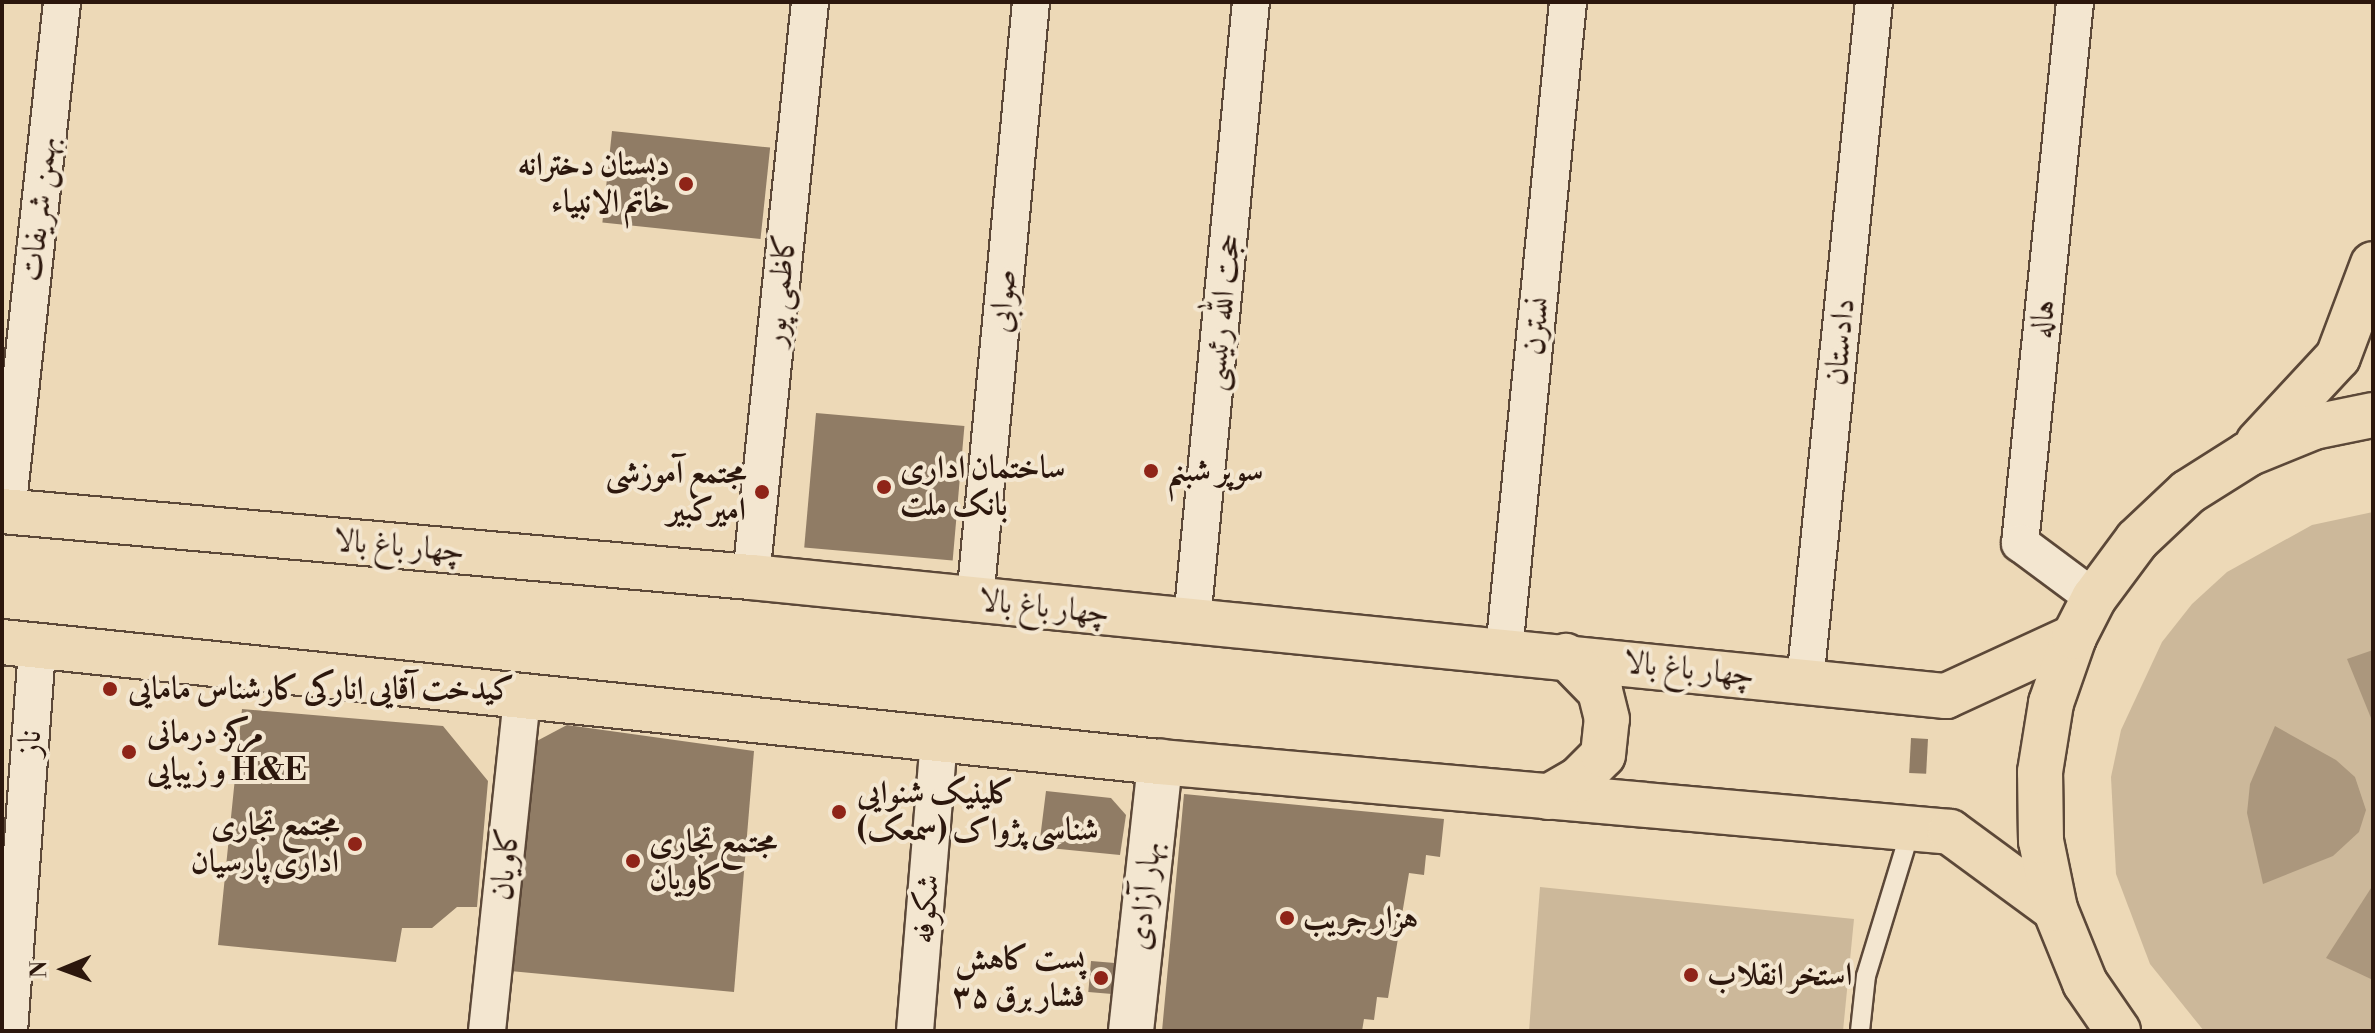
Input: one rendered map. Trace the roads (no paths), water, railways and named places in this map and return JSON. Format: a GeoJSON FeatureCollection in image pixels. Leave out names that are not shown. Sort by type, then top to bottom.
{"type":"FeatureCollection","features":[{"type":"Feature","properties":{"kind":"main road"},"geometry":{"type":"LineString","coordinates":[[2118,1031],[2085,983],[2055,909],[2041,841],[2040,772],[2051,703],[2074,637],[2094,598],[2137,540],[2168,511],[2248,454],[2338,357],[2373,264]]}},
{"type":"Feature","properties":{"kind":"main road"},"geometry":{"type":"LineString","coordinates":[[2352,319],[2373,357]]}},
{"type":"Feature","properties":{"kind":"main road"},"geometry":{"type":"LineString","coordinates":[[2248,454],[2314,427],[2373,415]]}},
{"type":"Feature","properties":{"kind":"main road","name":"چهار باغ بالا"},"geometry":{"type":"LineString","coordinates":[[4,511],[751,577],[1946,696],[2074,637]]}},
{"type":"Feature","properties":{"kind":"main road"},"geometry":{"type":"LineString","coordinates":[[20,644],[1160,762],[1950,832],[2055,909]]}},
{"type":"Feature","properties":{"kind":"main road"},"geometry":{"type":"LineString","coordinates":[[1548,797],[1578,780],[1603,755],[1607,719],[1600,691],[1566,656]]}},
{"type":"Feature","properties":{"kind":"street","name":"بهمن شریفات"},"geometry":{"type":"LineString","coordinates":[[4,511],[62,2]]}},
{"type":"Feature","properties":{"kind":"street","name":"کاظمی پور"},"geometry":{"type":"LineString","coordinates":[[751,577],[810,2]]}},
{"type":"Feature","properties":{"kind":"street","name":"صوابی"},"geometry":{"type":"LineString","coordinates":[[975,600],[1031,2]]}},
{"type":"Feature","properties":{"kind":"street","name":"حجت الله رئیسی"},"geometry":{"type":"LineString","coordinates":[[1192,621],[1251,2]]}},
{"type":"Feature","properties":{"kind":"street","name":"نسترن"},"geometry":{"type":"LineString","coordinates":[[1504,651],[1568,2]]}},
{"type":"Feature","properties":{"kind":"street","name":"دادستان"},"geometry":{"type":"LineString","coordinates":[[1805,682],[1874,2]]}},
{"type":"Feature","properties":{"kind":"street","name":"هاله"},"geometry":{"type":"LineString","coordinates":[[2075,2],[2020,543],[2094,598]]}},
{"type":"Feature","properties":{"kind":"street","name":"ناز"},"geometry":{"type":"LineString","coordinates":[[9,1031],[20,644]]}},
{"type":"Feature","properties":{"kind":"street","name":"کاویان"},"geometry":{"type":"LineString","coordinates":[[487,1031],[522,697]]}},
{"type":"Feature","properties":{"kind":"street","name":"شکوفه"},"geometry":{"type":"LineString","coordinates":[[915,1031],[939,739]]}},
{"type":"Feature","properties":{"kind":"street","name":"بهار آزادی"},"geometry":{"type":"LineString","coordinates":[[1131,1031],[1160,762]]}},
{"type":"Feature","properties":{"kind":"lane"},"geometry":{"type":"LineString","coordinates":[[1860,1031],[1866,976],[1911,829]]}},
{"type":"Feature","properties":{"kind":"place","name":"دبستان دخترانه خاتم الانبیاء"},"geometry":{"type":"Point","coordinates":[686,184]}},
{"type":"Feature","properties":{"kind":"place","name":"سوپر شبنم"},"geometry":{"type":"Point","coordinates":[1151,471]}},
{"type":"Feature","properties":{"kind":"place","name":"ساختمان اداری بانک ملت"},"geometry":{"type":"Point","coordinates":[884,487]}},
{"type":"Feature","properties":{"kind":"place","name":"مجتمع آموزشی امیرکبیر"},"geometry":{"type":"Point","coordinates":[762,492]}},
{"type":"Feature","properties":{"kind":"place","name":"کیدخت آقایی انارکی کارشناس مامایی"},"geometry":{"type":"Point","coordinates":[110,689]}},
{"type":"Feature","properties":{"kind":"place","name":"مرکز درمانی و زیبایی H&E"},"geometry":{"type":"Point","coordinates":[129,752]}},
{"type":"Feature","properties":{"kind":"place","name":"کلینیک شنوایی شناسی پژواک (سمعک)"},"geometry":{"type":"Point","coordinates":[839,812]}},
{"type":"Feature","properties":{"kind":"place","name":"مجتمع تجاری اداری پارسیان"},"geometry":{"type":"Point","coordinates":[355,844]}},
{"type":"Feature","properties":{"kind":"place","name":"مجتمع تجاری کاویان"},"geometry":{"type":"Point","coordinates":[633,861]}},
{"type":"Feature","properties":{"kind":"place","name":"هزار جریب"},"geometry":{"type":"Point","coordinates":[1287,918]}},
{"type":"Feature","properties":{"kind":"place","name":"استخر انقلاب"},"geometry":{"type":"Point","coordinates":[1691,975]}},
{"type":"Feature","properties":{"kind":"place","name":"پست کاهش فشار برق ۳۵"},"geometry":{"type":"Point","coordinates":[1101,978]}}]}
